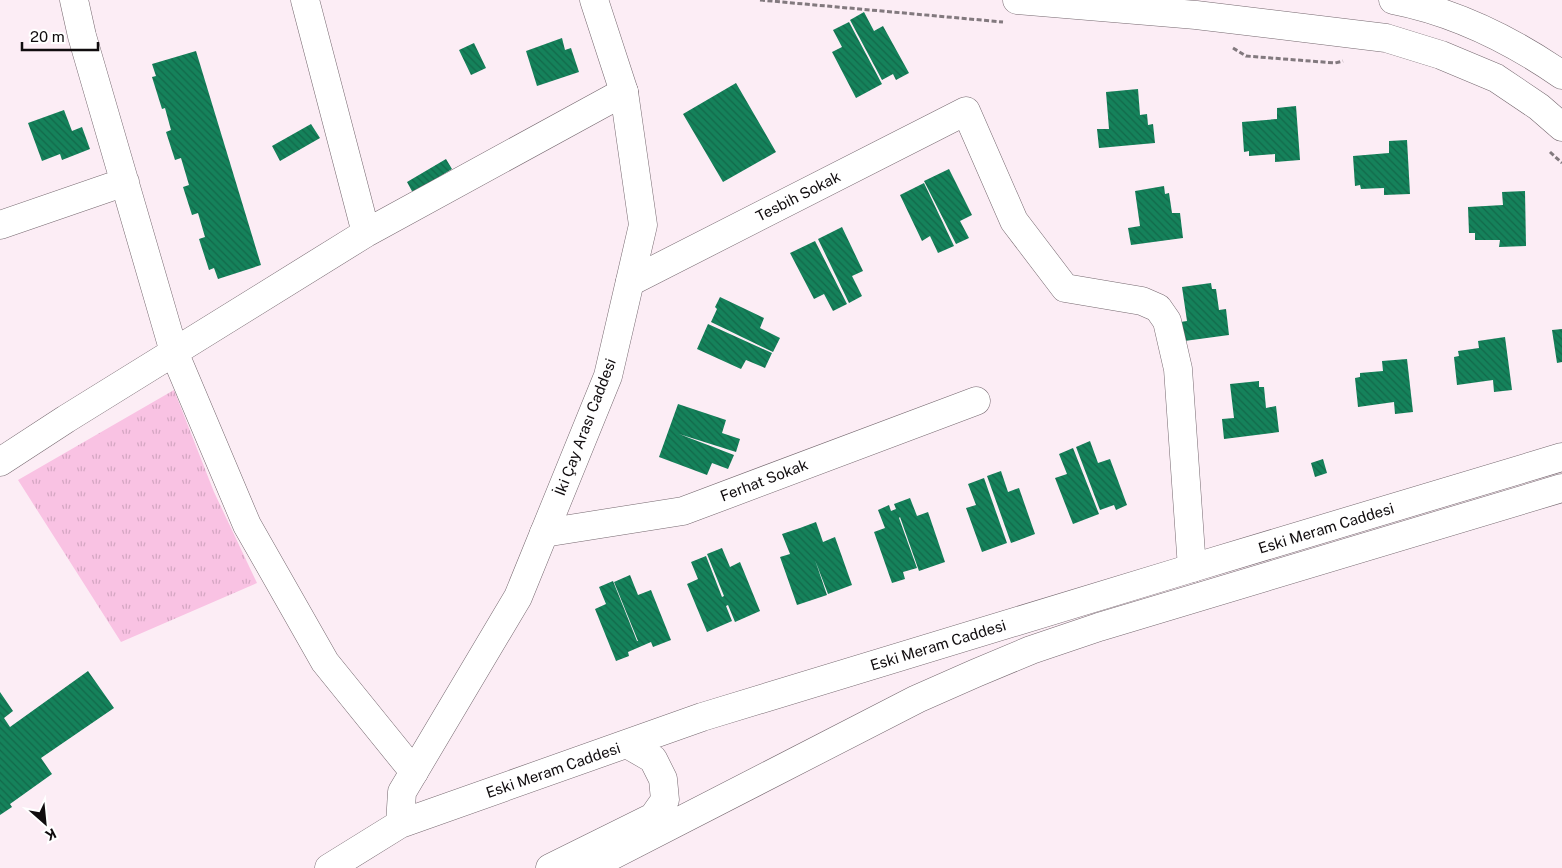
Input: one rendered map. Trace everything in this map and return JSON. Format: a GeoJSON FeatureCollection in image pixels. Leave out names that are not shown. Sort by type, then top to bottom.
{"type":"FeatureCollection","features":[{"type":"Feature","properties":{"kind":"street"},"geometry":{"type":"LineString","coordinates":[[74,0],[82,36],[174,352],[247,525],[324,662],[414,772]]}},
{"type":"Feature","properties":{"kind":"street"},"geometry":{"type":"LineString","coordinates":[[305,0],[366,233]]}},
{"type":"Feature","properties":{"kind":"street","name":"İki Çay Arası Caddesi"},"geometry":{"type":"LineString","coordinates":[[400,824],[402,792],[518,597],[608,376],[643,225],[624,92],[594,0]]}},
{"type":"Feature","properties":{"kind":"street"},"geometry":{"type":"LineString","coordinates":[[1393,0],[1454,17],[1492,32],[1536,57],[1562,75]]}},
{"type":"Feature","properties":{"kind":"street"},"geometry":{"type":"LineString","coordinates":[[1010,11],[1196,15],[1386,38],[1441,55],[1496,78],[1539,107],[1562,127]]}},
{"type":"Feature","properties":{"kind":"street"},"geometry":{"type":"LineString","coordinates":[[2,455],[174,352],[366,233],[624,92]]}},
{"type":"Feature","properties":{"kind":"street","name":"Tesbih Sokak"},"geometry":{"type":"LineString","coordinates":[[630,282],[966,111],[1014,221],[1065,288],[1142,301],[1158,308],[1166,321],[1178,370],[1192,568]]}},
{"type":"Feature","properties":{"kind":"street"},"geometry":{"type":"LineString","coordinates":[[0,225],[125,182]]}},
{"type":"Feature","properties":{"kind":"street","name":"Ferhat Sokak"},"geometry":{"type":"LineString","coordinates":[[544,533],[683,510],[976,401]]}},
{"type":"Feature","properties":{"kind":"street","name":"Eski Meram Caddesi"},"geometry":{"type":"LineString","coordinates":[[329,868],[400,824],[702,718],[1562,457]]}},
{"type":"Feature","properties":{"kind":"street","name":"Eski Meram Caddesi"},"geometry":{"type":"LineString","coordinates":[[588,868],[917,699],[1032,650],[1099,627],[1562,488]]}},
{"type":"Feature","properties":{"kind":"street"},"geometry":{"type":"LineString","coordinates":[[550,868],[653,817],[665,800],[663,779],[653,759],[627,744]]}},
{"type":"Feature","properties":{"kind":"path"},"geometry":{"type":"LineString","coordinates":[[760,0],[1010,11]]}},
{"type":"Feature","properties":{"kind":"path"},"geometry":{"type":"LineString","coordinates":[[1229,45],[1246,56],[1335,63],[1344,61]]}},
{"type":"Feature","properties":{"kind":"path"},"geometry":{"type":"LineString","coordinates":[[1547,149],[1562,163]]}},
{"type":"Feature","properties":{"kind":"green space"},"geometry":{"type":"Polygon","coordinates":[[[174,390],[214,492],[257,583],[121,642],[18,480],[174,390]]]}},
{"type":"Feature","properties":{"kind":"building"},"geometry":{"type":"Polygon","coordinates":[[[864,12],[874,31],[883,26],[909,73],[896,80],[893,74],[882,80],[850,20],[864,12]]]}},
{"type":"Feature","properties":{"kind":"building"},"geometry":{"type":"Polygon","coordinates":[[[849,22],[882,84],[856,98],[832,52],[842,47],[833,30],[849,22]]]}},
{"type":"Feature","properties":{"kind":"building"},"geometry":{"type":"Polygon","coordinates":[[[562,38],[565,50],[571,48],[579,72],[537,86],[526,51],[562,38]]]}},
{"type":"Feature","properties":{"kind":"building"},"geometry":{"type":"Polygon","coordinates":[[[474,43],[486,68],[471,75],[459,50],[474,43]]]}},
{"type":"Feature","properties":{"kind":"building"},"geometry":{"type":"Polygon","coordinates":[[[196,51],[261,265],[218,279],[214,268],[209,270],[199,239],[205,237],[198,213],[192,215],[183,187],[189,185],[181,158],[175,160],[166,132],[171,130],[165,108],[162,109],[152,77],[156,76],[152,64],[196,51]]]}},
{"type":"Feature","properties":{"kind":"building"},"geometry":{"type":"Polygon","coordinates":[[[736,83],[776,152],[723,182],[683,114],[736,83]]]}},
{"type":"Feature","properties":{"kind":"building"},"geometry":{"type":"Polygon","coordinates":[[[1138,89],[1140,115],[1147,114],[1148,125],[1153,124],[1155,143],[1099,148],[1097,129],[1109,129],[1106,92],[1138,89]]]}},
{"type":"Feature","properties":{"kind":"building"},"geometry":{"type":"Polygon","coordinates":[[[1296,106],[1300,160],[1275,162],[1275,154],[1249,156],[1249,151],[1244,152],[1242,122],[1277,119],[1277,108],[1296,106]]]}},
{"type":"Feature","properties":{"kind":"building"},"geometry":{"type":"Polygon","coordinates":[[[64,110],[72,131],[82,127],[90,149],[62,160],[60,154],[42,161],[28,123],[64,110]]]}},
{"type":"Feature","properties":{"kind":"building"},"geometry":{"type":"Polygon","coordinates":[[[311,124],[320,138],[280,161],[272,146],[311,124]]]}},
{"type":"Feature","properties":{"kind":"building"},"geometry":{"type":"Polygon","coordinates":[[[1407,140],[1410,194],[1384,195],[1384,188],[1361,189],[1360,185],[1355,186],[1353,156],[1389,153],[1389,141],[1407,140]]]}},
{"type":"Feature","properties":{"kind":"building"},"geometry":{"type":"Polygon","coordinates":[[[446,159],[452,169],[413,193],[407,182],[446,159]]]}},
{"type":"Feature","properties":{"kind":"building"},"geometry":{"type":"Polygon","coordinates":[[[949,169],[972,215],[960,221],[969,238],[956,244],[924,181],[949,169]]]}},
{"type":"Feature","properties":{"kind":"building"},"geometry":{"type":"Polygon","coordinates":[[[924,183],[954,246],[938,253],[930,236],[922,241],[900,195],[924,183]]]}},
{"type":"Feature","properties":{"kind":"building"},"geometry":{"type":"Polygon","coordinates":[[[1164,186],[1165,194],[1169,193],[1172,213],[1180,213],[1183,238],[1131,245],[1128,228],[1140,226],[1135,191],[1164,186]]]}},
{"type":"Feature","properties":{"kind":"building"},"geometry":{"type":"Polygon","coordinates":[[[1525,191],[1526,246],[1499,247],[1500,240],[1475,240],[1475,233],[1469,233],[1468,207],[1503,205],[1502,192],[1525,191]]]}},
{"type":"Feature","properties":{"kind":"building"},"geometry":{"type":"Polygon","coordinates":[[[842,227],[863,271],[852,276],[862,296],[849,303],[818,239],[842,227]]]}},
{"type":"Feature","properties":{"kind":"building"},"geometry":{"type":"Polygon","coordinates":[[[815,241],[847,304],[833,311],[824,294],[814,299],[790,253],[815,241]]]}},
{"type":"Feature","properties":{"kind":"building"},"geometry":{"type":"Polygon","coordinates":[[[1211,283],[1212,289],[1216,289],[1219,310],[1226,309],[1229,335],[1177,342],[1174,323],[1187,321],[1182,287],[1211,283]]]}},
{"type":"Feature","properties":{"kind":"building"},"geometry":{"type":"Polygon","coordinates":[[[720,297],[764,318],[760,328],[780,338],[773,352],[711,322],[720,297]]]}},
{"type":"Feature","properties":{"kind":"building"},"geometry":{"type":"Polygon","coordinates":[[[708,324],[772,353],[765,368],[746,360],[741,369],[697,349],[708,324]]]}},
{"type":"Feature","properties":{"kind":"building"},"geometry":{"type":"Polygon","coordinates":[[[1562,329],[1562,362],[1557,363],[1552,330],[1562,329]]]}},
{"type":"Feature","properties":{"kind":"building"},"geometry":{"type":"Polygon","coordinates":[[[1505,337],[1512,390],[1494,392],[1493,380],[1457,385],[1454,357],[1459,356],[1458,351],[1479,348],[1478,341],[1505,337]]]}},
{"type":"Feature","properties":{"kind":"building"},"geometry":{"type":"Polygon","coordinates":[[[1407,359],[1413,412],[1395,414],[1394,402],[1358,407],[1355,378],[1360,377],[1360,373],[1383,371],[1382,361],[1407,359]]]}},
{"type":"Feature","properties":{"kind":"building"},"geometry":{"type":"Polygon","coordinates":[[[1259,381],[1259,387],[1264,387],[1266,408],[1276,406],[1279,432],[1224,439],[1222,419],[1234,418],[1230,384],[1259,381]]]}},
{"type":"Feature","properties":{"kind":"building"},"geometry":{"type":"Polygon","coordinates":[[[678,404],[726,420],[722,433],[740,439],[736,452],[679,434],[734,455],[728,469],[712,463],[707,475],[659,457],[678,404]]]}},
{"type":"Feature","properties":{"kind":"building"},"geometry":{"type":"Polygon","coordinates":[[[1090,441],[1098,463],[1110,459],[1127,505],[1116,510],[1114,505],[1100,510],[1076,447],[1090,441]]]}},
{"type":"Feature","properties":{"kind":"building"},"geometry":{"type":"Polygon","coordinates":[[[1073,448],[1099,514],[1073,524],[1055,478],[1067,474],[1059,454],[1073,448]]]}},
{"type":"Feature","properties":{"kind":"building"},"geometry":{"type":"Polygon","coordinates":[[[1323,459],[1327,473],[1315,477],[1311,463],[1323,459]]]}},
{"type":"Feature","properties":{"kind":"building"},"geometry":{"type":"Polygon","coordinates":[[[1001,471],[1008,492],[1019,488],[1035,534],[1011,543],[987,476],[1001,471]]]}},
{"type":"Feature","properties":{"kind":"building"},"geometry":{"type":"Polygon","coordinates":[[[984,478],[1007,543],[982,552],[966,508],[976,505],[968,484],[984,478]]]}},
{"type":"Feature","properties":{"kind":"building"},"geometry":{"type":"Polygon","coordinates":[[[910,498],[917,516],[928,512],[945,562],[919,571],[900,517],[917,568],[903,572],[905,579],[892,583],[874,532],[885,528],[878,510],[889,505],[891,511],[896,509],[894,504],[910,498]]]}},
{"type":"Feature","properties":{"kind":"building"},"geometry":{"type":"Polygon","coordinates":[[[816,522],[823,542],[835,537],[852,585],[828,594],[815,560],[827,595],[797,605],[780,557],[790,554],[782,534],[816,522]]]}},
{"type":"Feature","properties":{"kind":"building"},"geometry":{"type":"Polygon","coordinates":[[[722,548],[730,567],[740,562],[760,611],[735,622],[728,605],[726,606],[732,621],[707,632],[687,584],[698,579],[691,562],[706,556],[722,597],[724,596],[707,554],[722,548]]]}},
{"type":"Feature","properties":{"kind":"building"},"geometry":{"type":"Polygon","coordinates":[[[630,575],[638,595],[651,590],[671,640],[653,647],[651,642],[628,652],[629,656],[616,661],[595,609],[606,604],[599,587],[613,581],[638,641],[614,582],[630,575]]]}},
{"type":"Feature","properties":{"kind":"building"},"geometry":{"type":"Polygon","coordinates":[[[88,671],[114,708],[41,758],[52,774],[10,804],[12,807],[0,815],[0,692],[13,711],[4,718],[10,727],[88,671]]]}}]}
